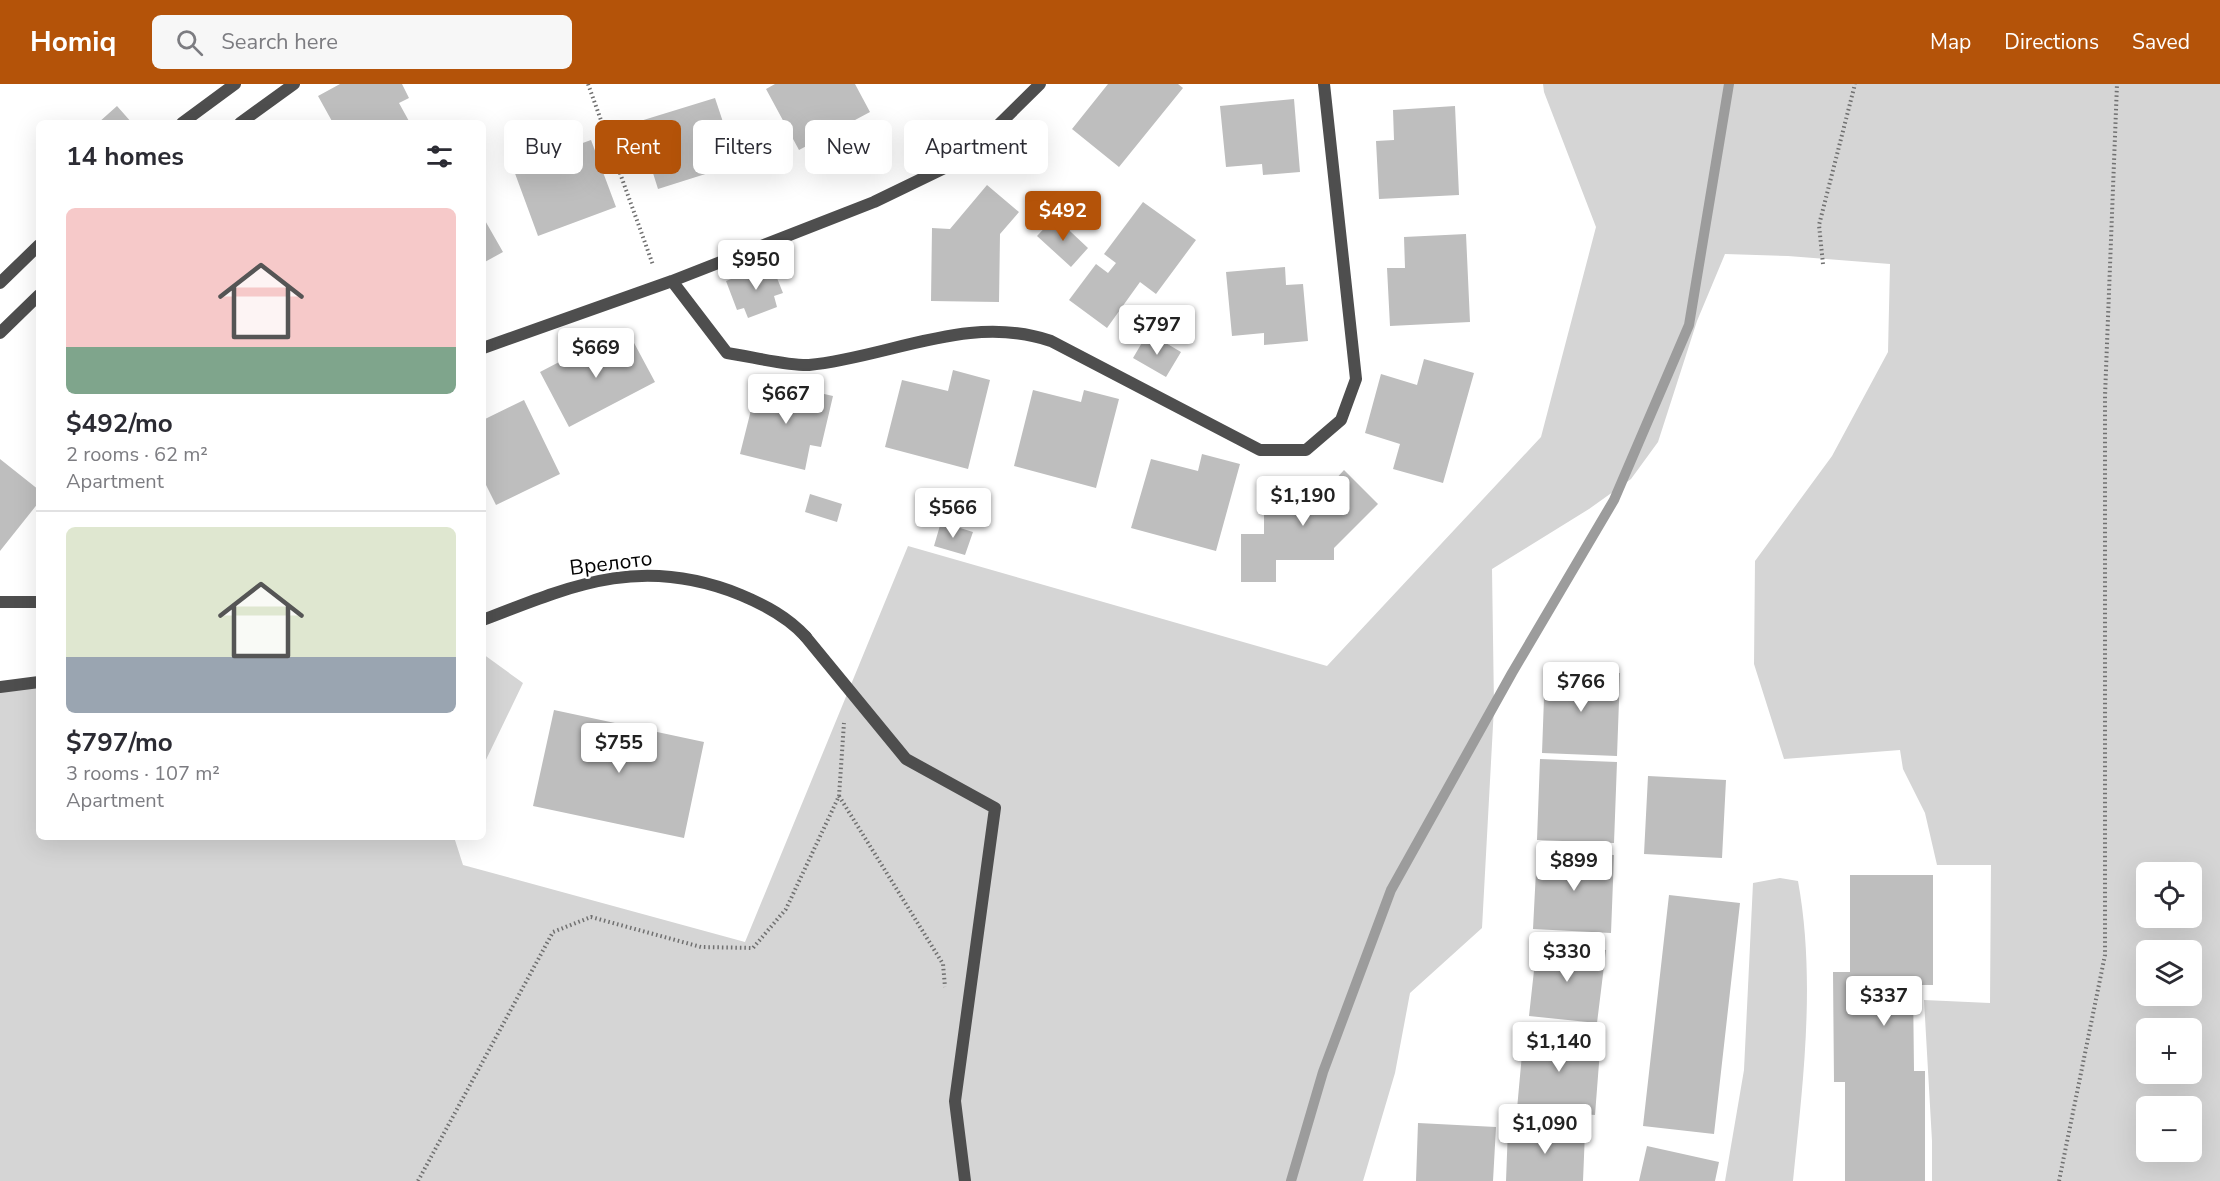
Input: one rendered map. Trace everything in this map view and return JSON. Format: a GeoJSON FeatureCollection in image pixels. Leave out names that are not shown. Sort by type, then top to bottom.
{"type":"FeatureCollection","features":[{"type":"Feature","properties":{"kind":"street"},"geometry":{"type":"LineString","coordinates":[[186,120],[235,84]]}},
{"type":"Feature","properties":{"kind":"street"},"geometry":{"type":"LineString","coordinates":[[244,120],[294,84]]}},
{"type":"Feature","properties":{"kind":"street"},"geometry":{"type":"LineString","coordinates":[[486,347],[666,283],[874,202],[965,158],[1040,84]]}},
{"type":"Feature","properties":{"kind":"street"},"geometry":{"type":"LineString","coordinates":[[666,283],[728,353],[807,365],[961,333],[1006,330],[1028,333],[1051,341],[1260,450],[1306,450],[1341,420],[1356,379],[1324,84]]}},
{"type":"Feature","properties":{"kind":"street"},"geometry":{"type":"LineString","coordinates":[[0,283],[36,248]]}},
{"type":"Feature","properties":{"kind":"street"},"geometry":{"type":"LineString","coordinates":[[0,333],[36,298]]}},
{"type":"Feature","properties":{"kind":"street","name":"Врелото"},"geometry":{"type":"LineString","coordinates":[[486,619],[568,587],[650,574],[685,578],[721,587],[779,614],[806,637],[906,759],[995,808],[955,1101],[965,1181]]}},
{"type":"Feature","properties":{"kind":"street"},"geometry":{"type":"LineString","coordinates":[[0,602],[36,602]]}},
{"type":"Feature","properties":{"kind":"street"},"geometry":{"type":"LineString","coordinates":[[0,687],[36,682]]}},
{"type":"Feature","properties":{"kind":"path"},"geometry":{"type":"LineString","coordinates":[[588,84],[666,283]]}},
{"type":"Feature","properties":{"kind":"path"},"geometry":{"type":"LineString","coordinates":[[1823,264],[1819,225],[1855,84]]}},
{"type":"Feature","properties":{"kind":"path"},"geometry":{"type":"LineString","coordinates":[[2059,1181],[2104,955],[2104,396],[2117,84]]}},
{"type":"Feature","properties":{"kind":"path"},"geometry":{"type":"LineString","coordinates":[[418,1181],[553,932],[591,917],[701,946],[753,948],[786,909],[839,795],[845,726],[841,716]]}},
{"type":"Feature","properties":{"kind":"path"},"geometry":{"type":"LineString","coordinates":[[839,795],[943,964],[946,999]]}},
{"type":"Feature","properties":{"kind":"shaded area"},"geometry":{"type":"Polygon","coordinates":[[[1543,84],[2220,84],[2220,1181],[1932,1181],[1924,1000],[1990,1003],[1991,865],[1937,865],[1925,813],[1903,769],[1900,750],[1784,759],[1754,664],[1755,561],[1832,456],[1888,352],[1890,264],[1788,256],[1725,254],[1697,321],[1658,442],[1631,479],[1589,509],[1492,569],[1494,707],[1482,928],[1410,993],[1395,1073],[1363,1181],[0,1181],[0,687],[36,682],[36,840],[455,840],[463,865],[745,942],[908,546],[1327,666],[1541,437],[1596,227],[1544,92],[1543,84]]]}},
{"type":"Feature","properties":{"kind":"shaded area"},"geometry":{"type":"Polygon","coordinates":[[[486,656],[523,683],[486,760],[486,656]]]}},
{"type":"Feature","properties":{"kind":"shaded area"},"geometry":{"type":"Polygon","coordinates":[[[1780,878],[1798,881],[1806,956],[1804,1069],[1793,1181],[1725,1181],[1744,1070],[1753,883],[1780,878]]]}},
{"type":"Feature","properties":{"kind":"building"},"geometry":{"type":"Polygon","coordinates":[[[340,84],[402,84],[409,98],[399,103],[408,120],[331,120],[318,96],[340,84]]]}},
{"type":"Feature","properties":{"kind":"building"},"geometry":{"type":"Polygon","coordinates":[[[775,84],[855,84],[870,112],[855,120],[805,120],[805,147],[799,150],[793,139],[793,120],[783,120],[766,89],[775,84]]]}},
{"type":"Feature","properties":{"kind":"building"},"geometry":{"type":"Polygon","coordinates":[[[1108,84],[1178,84],[1183,88],[1119,167],[1072,129],[1108,84]]]}},
{"type":"Feature","properties":{"kind":"building"},"geometry":{"type":"Polygon","coordinates":[[[715,98],[722,120],[693,120],[693,174],[705,174],[658,189],[653,174],[681,174],[681,120],[644,120],[715,98]]]}},
{"type":"Feature","properties":{"kind":"building"},"geometry":{"type":"Polygon","coordinates":[[[1294,99],[1300,172],[1263,175],[1262,164],[1226,167],[1220,106],[1294,99]]]}},
{"type":"Feature","properties":{"kind":"building"},"geometry":{"type":"Polygon","coordinates":[[[117,106],[129,120],[101,120],[117,106]]]}},
{"type":"Feature","properties":{"kind":"building"},"geometry":{"type":"Polygon","coordinates":[[[1455,106],[1459,195],[1379,199],[1376,141],[1394,140],[1393,110],[1455,106]]]}},
{"type":"Feature","properties":{"kind":"building"},"geometry":{"type":"Polygon","coordinates":[[[591,140],[595,151],[595,174],[604,174],[616,207],[538,236],[515,174],[583,174],[583,143],[591,140]]]}},
{"type":"Feature","properties":{"kind":"building"},"geometry":{"type":"Polygon","coordinates":[[[987,185],[1019,212],[1000,234],[999,302],[931,301],[932,228],[950,229],[987,185]]]}},
{"type":"Feature","properties":{"kind":"building"},"geometry":{"type":"Polygon","coordinates":[[[1143,202],[1196,240],[1156,294],[1140,282],[1107,328],[1069,300],[1096,264],[1108,273],[1116,263],[1104,254],[1143,202]]]}},
{"type":"Feature","properties":{"kind":"building"},"geometry":{"type":"Polygon","coordinates":[[[1055,217],[1088,248],[1071,267],[1037,236],[1055,217]]]}},
{"type":"Feature","properties":{"kind":"building"},"geometry":{"type":"Polygon","coordinates":[[[486,222],[503,252],[486,261],[486,222]]]}},
{"type":"Feature","properties":{"kind":"building"},"geometry":{"type":"Polygon","coordinates":[[[1466,234],[1470,322],[1390,326],[1387,268],[1405,268],[1404,237],[1466,234]]]}},
{"type":"Feature","properties":{"kind":"building"},"geometry":{"type":"Polygon","coordinates":[[[771,263],[783,293],[774,296],[777,307],[748,318],[744,308],[737,310],[726,281],[771,263]]]}},
{"type":"Feature","properties":{"kind":"building"},"geometry":{"type":"Polygon","coordinates":[[[1285,267],[1286,285],[1303,284],[1308,341],[1264,345],[1264,333],[1232,336],[1226,272],[1285,267]]]}},
{"type":"Feature","properties":{"kind":"building"},"geometry":{"type":"Polygon","coordinates":[[[605,338],[612,351],[633,341],[655,382],[569,427],[540,372],[605,338]]]}},
{"type":"Feature","properties":{"kind":"building"},"geometry":{"type":"Polygon","coordinates":[[[1159,339],[1181,352],[1166,377],[1133,358],[1143,341],[1159,339]]]}},
{"type":"Feature","properties":{"kind":"building"},"geometry":{"type":"Polygon","coordinates":[[[1424,359],[1474,373],[1443,483],[1393,469],[1400,444],[1365,433],[1381,374],[1417,385],[1424,359]]]}},
{"type":"Feature","properties":{"kind":"building"},"geometry":{"type":"Polygon","coordinates":[[[953,370],[990,380],[968,469],[885,447],[902,380],[948,391],[953,370]]]}},
{"type":"Feature","properties":{"kind":"building"},"geometry":{"type":"Polygon","coordinates":[[[785,385],[833,396],[821,447],[810,445],[805,470],[740,454],[757,386],[783,392],[785,385]]]}},
{"type":"Feature","properties":{"kind":"building"},"geometry":{"type":"Polygon","coordinates":[[[1033,390],[1081,402],[1084,390],[1119,399],[1096,488],[1014,466],[1033,390]]]}},
{"type":"Feature","properties":{"kind":"building"},"geometry":{"type":"Polygon","coordinates":[[[524,400],[560,474],[496,505],[486,485],[486,419],[524,400]]]}},
{"type":"Feature","properties":{"kind":"building"},"geometry":{"type":"Polygon","coordinates":[[[1202,454],[1240,464],[1216,551],[1131,528],[1151,459],[1198,471],[1202,454]]]}},
{"type":"Feature","properties":{"kind":"building"},"geometry":{"type":"Polygon","coordinates":[[[0,459],[36,488],[36,506],[0,551],[0,459]]]}},
{"type":"Feature","properties":{"kind":"building"},"geometry":{"type":"Polygon","coordinates":[[[1344,470],[1378,504],[1334,548],[1334,560],[1276,560],[1276,582],[1241,582],[1241,534],[1264,534],[1264,492],[1323,493],[1344,470]]]}},
{"type":"Feature","properties":{"kind":"building"},"geometry":{"type":"Polygon","coordinates":[[[810,494],[842,504],[837,522],[805,512],[810,494]]]}},
{"type":"Feature","properties":{"kind":"building"},"geometry":{"type":"Polygon","coordinates":[[[941,522],[973,532],[965,555],[934,546],[941,522]]]}},
{"type":"Feature","properties":{"kind":"building"},"geometry":{"type":"Polygon","coordinates":[[[1545,670],[1620,673],[1617,756],[1542,753],[1545,670]]]}},
{"type":"Feature","properties":{"kind":"building"},"geometry":{"type":"Polygon","coordinates":[[[554,710],[704,742],[684,838],[533,806],[554,710]]]}},
{"type":"Feature","properties":{"kind":"building"},"geometry":{"type":"Polygon","coordinates":[[[1540,759],[1617,762],[1614,843],[1537,840],[1540,759]]]}},
{"type":"Feature","properties":{"kind":"building"},"geometry":{"type":"Polygon","coordinates":[[[1648,776],[1726,780],[1722,858],[1644,854],[1648,776]]]}},
{"type":"Feature","properties":{"kind":"building"},"geometry":{"type":"Polygon","coordinates":[[[1537,851],[1614,855],[1611,933],[1533,929],[1537,851]]]}},
{"type":"Feature","properties":{"kind":"building"},"geometry":{"type":"Polygon","coordinates":[[[1850,875],[1933,875],[1933,985],[1913,985],[1914,1071],[1925,1071],[1925,1181],[1845,1181],[1845,1082],[1834,1082],[1833,972],[1850,972],[1850,875]]]}},
{"type":"Feature","properties":{"kind":"building"},"geometry":{"type":"Polygon","coordinates":[[[1669,895],[1740,903],[1714,1134],[1643,1126],[1669,895]]]}},
{"type":"Feature","properties":{"kind":"building"},"geometry":{"type":"Polygon","coordinates":[[[1537,943],[1606,950],[1597,1023],[1529,1016],[1537,943]]]}},
{"type":"Feature","properties":{"kind":"building"},"geometry":{"type":"Polygon","coordinates":[[[1524,1032],[1601,1037],[1595,1115],[1517,1109],[1524,1032]]]}},
{"type":"Feature","properties":{"kind":"building"},"geometry":{"type":"Polygon","coordinates":[[[1418,1123],[1496,1127],[1493,1181],[1416,1181],[1418,1123]]]}},
{"type":"Feature","properties":{"kind":"building"},"geometry":{"type":"Polygon","coordinates":[[[1508,1128],[1585,1132],[1583,1181],[1506,1181],[1508,1128]]]}},
{"type":"Feature","properties":{"kind":"building"},"geometry":{"type":"Polygon","coordinates":[[[1647,1146],[1719,1162],[1715,1181],[1639,1181],[1647,1146]]]}},
{"type":"Feature","properties":{"kind":"waterway"},"geometry":{"type":"LineString","coordinates":[[1291,1181],[1323,1072],[1391,890],[1512,673],[1614,500],[1689,325],[1729,84]]}}]}
